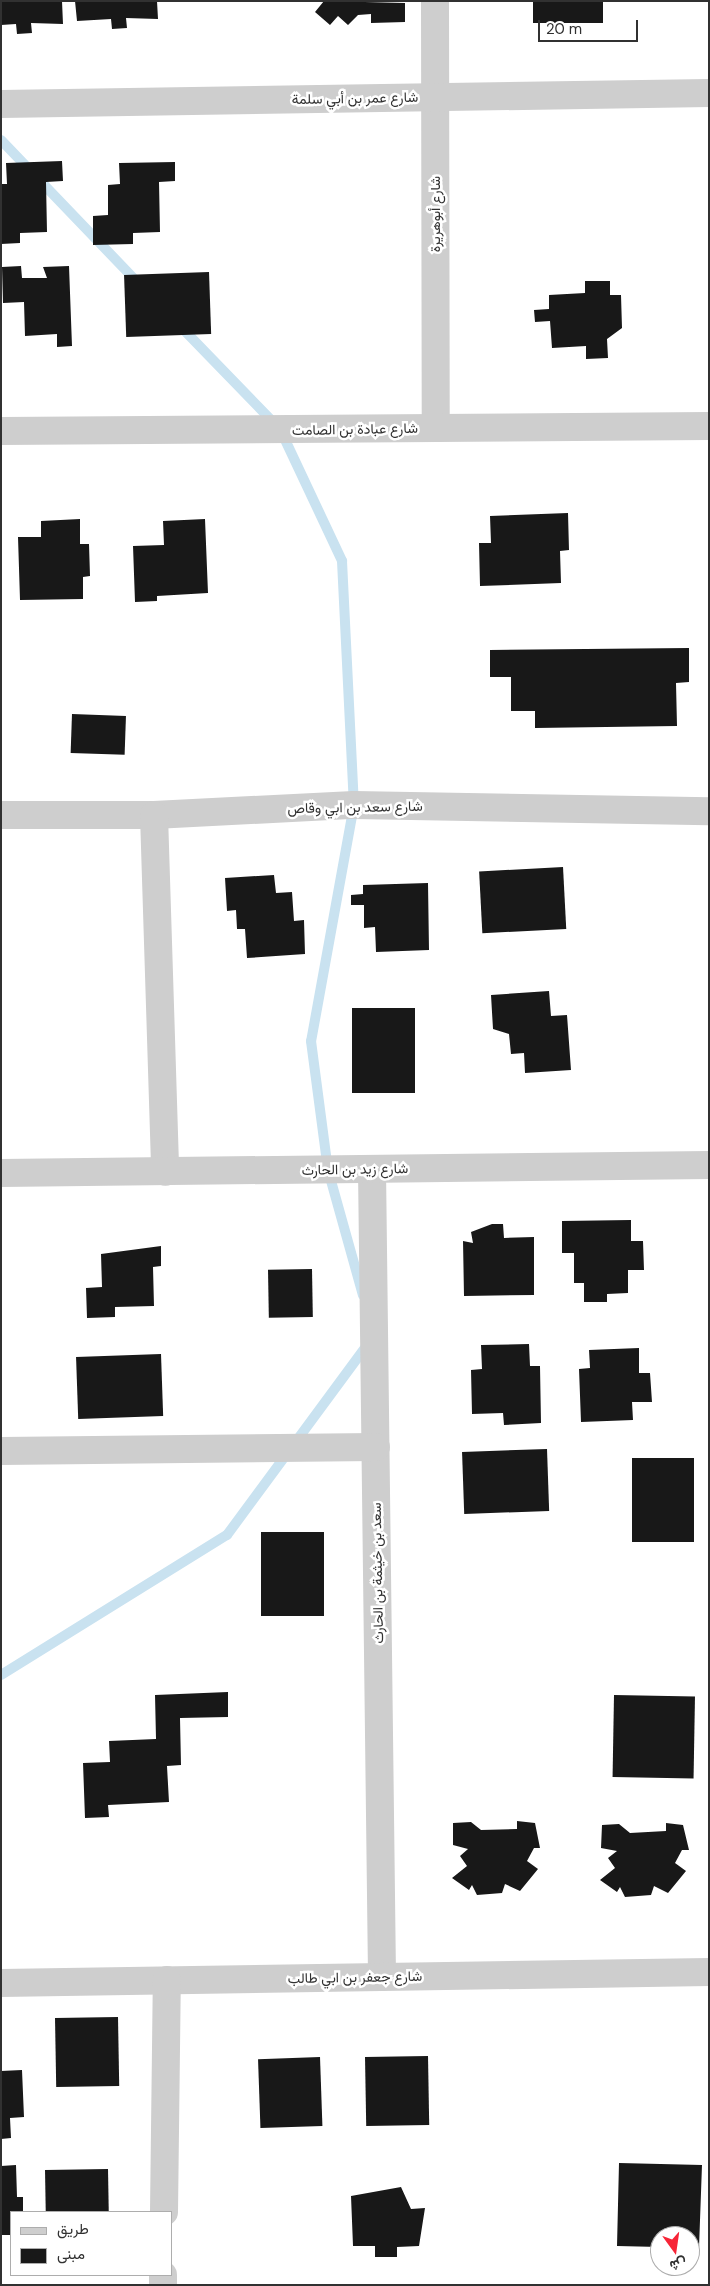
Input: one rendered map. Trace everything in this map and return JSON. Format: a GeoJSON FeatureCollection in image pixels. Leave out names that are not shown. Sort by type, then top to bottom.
{"type":"FeatureCollection","features":[{"type":"Feature","properties":{"kind":"street","name":"شارع أبوهريرة"},"geometry":{"type":"LineString","coordinates":[[435,1],[436,428]]}},
{"type":"Feature","properties":{"kind":"street","name":"شارع عمر بن أبي سلمة"},"geometry":{"type":"LineString","coordinates":[[1,104],[709,93]]}},
{"type":"Feature","properties":{"kind":"street","name":"شارع عبادة بن الصامت"},"geometry":{"type":"LineString","coordinates":[[1,431],[709,426]]}},
{"type":"Feature","properties":{"kind":"street","name":"شارع سعد بن ابي وقاص"},"geometry":{"type":"LineString","coordinates":[[1,815],[154,815],[354,805],[709,811]]}},
{"type":"Feature","properties":{"kind":"street"},"geometry":{"type":"LineString","coordinates":[[154,815],[165,1172]]}},
{"type":"Feature","properties":{"kind":"street","name":"شارع زيد بن الحارث"},"geometry":{"type":"LineString","coordinates":[[1,1173],[709,1165]]}},
{"type":"Feature","properties":{"kind":"street","name":"سعد بن خيثمة بن الحارث"},"geometry":{"type":"LineString","coordinates":[[372,1169],[382,1977]]}},
{"type":"Feature","properties":{"kind":"street"},"geometry":{"type":"LineString","coordinates":[[1,1451],[376,1447]]}},
{"type":"Feature","properties":{"kind":"street","name":"شارع جعفر بن ابي طالب"},"geometry":{"type":"LineString","coordinates":[[1,1983],[709,1972]]}},
{"type":"Feature","properties":{"kind":"street"},"geometry":{"type":"LineString","coordinates":[[164,2211],[167,1980]]}},
{"type":"Feature","properties":{"kind":"building"},"geometry":{"type":"Polygon","coordinates":[[[1,1],[62,1],[63,24],[31,23],[32,33],[17,34],[16,24],[1,25],[1,1]]]}},
{"type":"Feature","properties":{"kind":"building"},"geometry":{"type":"Polygon","coordinates":[[[75,1],[157,1],[158,19],[126,18],[127,28],[112,29],[111,19],[77,21],[75,1]]]}},
{"type":"Feature","properties":{"kind":"building"},"geometry":{"type":"Polygon","coordinates":[[[324,1],[405,3],[405,22],[371,23],[371,14],[358,15],[348,25],[338,16],[330,25],[315,12],[324,1]]]}},
{"type":"Feature","properties":{"kind":"building"},"geometry":{"type":"Polygon","coordinates":[[[533,1],[603,1],[603,23],[533,23],[533,1]]]}},
{"type":"Feature","properties":{"kind":"building"},"geometry":{"type":"Polygon","coordinates":[[[62,161],[63,181],[46,182],[47,232],[20,233],[20,243],[1,244],[1,184],[7,184],[6,163],[62,161]]]}},
{"type":"Feature","properties":{"kind":"building"},"geometry":{"type":"Polygon","coordinates":[[[175,162],[175,181],[159,182],[160,232],[133,233],[133,244],[93,245],[93,216],[108,215],[108,185],[120,184],[119,163],[175,162]]]}},
{"type":"Feature","properties":{"kind":"building"},"geometry":{"type":"Polygon","coordinates":[[[21,266],[22,278],[47,278],[43,267],[69,266],[72,346],[57,347],[57,334],[25,336],[24,302],[3,303],[2,267],[21,266]]]}},
{"type":"Feature","properties":{"kind":"building"},"geometry":{"type":"Polygon","coordinates":[[[209,272],[211,334],[126,337],[124,275],[209,272]]]}},
{"type":"Feature","properties":{"kind":"building"},"geometry":{"type":"Polygon","coordinates":[[[585,281],[610,281],[610,295],[621,295],[622,328],[607,339],[608,358],[586,359],[586,346],[552,348],[550,321],[535,322],[534,310],[549,309],[549,295],[585,293],[585,281]]]}},
{"type":"Feature","properties":{"kind":"building"},"geometry":{"type":"Polygon","coordinates":[[[568,513],[569,550],[560,551],[561,583],[480,586],[479,543],[491,543],[490,516],[568,513]]]}},
{"type":"Feature","properties":{"kind":"building"},"geometry":{"type":"Polygon","coordinates":[[[80,519],[80,544],[89,544],[90,576],[83,577],[83,599],[20,600],[18,537],[41,537],[41,521],[80,519]]]}},
{"type":"Feature","properties":{"kind":"building"},"geometry":{"type":"Polygon","coordinates":[[[205,519],[208,593],[157,596],[157,601],[135,602],[133,546],[164,545],[163,521],[205,519]]]}},
{"type":"Feature","properties":{"kind":"building"},"geometry":{"type":"Polygon","coordinates":[[[689,648],[689,682],[676,683],[677,726],[535,728],[535,711],[511,711],[511,677],[490,677],[490,650],[689,648]]]}},
{"type":"Feature","properties":{"kind":"building"},"geometry":{"type":"Polygon","coordinates":[[[72,714],[126,716],[125,755],[71,753],[72,714]]]}},
{"type":"Feature","properties":{"kind":"building"},"geometry":{"type":"Polygon","coordinates":[[[563,867],[566,929],[482,933],[479,871],[563,867]]]}},
{"type":"Feature","properties":{"kind":"building"},"geometry":{"type":"Polygon","coordinates":[[[274,875],[276,893],[292,892],[294,921],[304,920],[305,954],[247,958],[245,929],[237,929],[236,910],[227,911],[225,878],[274,875]]]}},
{"type":"Feature","properties":{"kind":"building"},"geometry":{"type":"Polygon","coordinates":[[[428,883],[429,950],[376,952],[375,927],[364,928],[364,905],[351,905],[351,895],[363,894],[363,885],[428,883]]]}},
{"type":"Feature","properties":{"kind":"building"},"geometry":{"type":"Polygon","coordinates":[[[549,991],[551,1016],[567,1015],[571,1070],[525,1073],[524,1053],[511,1054],[509,1034],[493,1029],[491,995],[549,991]]]}},
{"type":"Feature","properties":{"kind":"building"},"geometry":{"type":"Polygon","coordinates":[[[352,1008],[415,1008],[415,1093],[352,1093],[352,1008]]]}},
{"type":"Feature","properties":{"kind":"building"},"geometry":{"type":"Polygon","coordinates":[[[631,1220],[631,1241],[643,1241],[644,1270],[628,1270],[628,1293],[607,1294],[607,1302],[584,1302],[584,1283],[574,1283],[574,1253],[562,1253],[562,1221],[631,1220]]]}},
{"type":"Feature","properties":{"kind":"building"},"geometry":{"type":"Polygon","coordinates":[[[492,1224],[503,1224],[504,1238],[534,1237],[534,1295],[464,1296],[463,1241],[473,1243],[471,1232],[492,1224]]]}},
{"type":"Feature","properties":{"kind":"building"},"geometry":{"type":"Polygon","coordinates":[[[161,1246],[161,1266],[153,1267],[154,1306],[115,1307],[115,1317],[87,1318],[86,1288],[102,1287],[101,1254],[161,1246]]]}},
{"type":"Feature","properties":{"kind":"building"},"geometry":{"type":"Polygon","coordinates":[[[312,1269],[313,1317],[269,1318],[268,1270],[312,1269]]]}},
{"type":"Feature","properties":{"kind":"building"},"geometry":{"type":"Polygon","coordinates":[[[529,1344],[530,1366],[540,1366],[541,1423],[504,1425],[503,1413],[472,1414],[471,1370],[482,1369],[481,1345],[529,1344]]]}},
{"type":"Feature","properties":{"kind":"building"},"geometry":{"type":"Polygon","coordinates":[[[639,1348],[639,1373],[650,1373],[652,1402],[632,1402],[633,1420],[581,1422],[579,1369],[590,1368],[589,1350],[639,1348]]]}},
{"type":"Feature","properties":{"kind":"building"},"geometry":{"type":"Polygon","coordinates":[[[161,1354],[163,1416],[78,1419],[76,1357],[161,1354]]]}},
{"type":"Feature","properties":{"kind":"building"},"geometry":{"type":"Polygon","coordinates":[[[547,1449],[549,1511],[464,1514],[462,1452],[547,1449]]]}},
{"type":"Feature","properties":{"kind":"building"},"geometry":{"type":"Polygon","coordinates":[[[632,1458],[694,1458],[694,1542],[632,1542],[632,1458]]]}},
{"type":"Feature","properties":{"kind":"building"},"geometry":{"type":"Polygon","coordinates":[[[261,1532],[324,1532],[324,1616],[261,1616],[261,1532]]]}},
{"type":"Feature","properties":{"kind":"building"},"geometry":{"type":"Polygon","coordinates":[[[228,1692],[228,1717],[180,1718],[181,1765],[167,1766],[169,1802],[108,1805],[109,1817],[85,1818],[83,1763],[110,1762],[109,1741],[156,1739],[155,1695],[228,1692]]]}},
{"type":"Feature","properties":{"kind":"building"},"geometry":{"type":"Polygon","coordinates":[[[614,1695],[695,1696],[694,1778],[613,1777],[614,1695]]]}},
{"type":"Feature","properties":{"kind":"building"},"geometry":{"type":"Polygon","coordinates":[[[517,1821],[535,1823],[540,1848],[534,1848],[527,1861],[538,1869],[520,1891],[505,1884],[502,1893],[477,1895],[472,1885],[469,1890],[452,1878],[467,1866],[460,1856],[468,1849],[453,1845],[453,1823],[471,1822],[481,1830],[517,1829],[517,1821]]]}},
{"type":"Feature","properties":{"kind":"building"},"geometry":{"type":"Polygon","coordinates":[[[666,1823],[683,1825],[689,1850],[682,1850],[675,1863],[686,1871],[668,1893],[654,1886],[651,1895],[625,1897],[620,1887],[617,1892],[600,1880],[615,1868],[608,1858],[617,1851],[601,1848],[602,1825],[619,1824],[630,1833],[666,1831],[666,1823]]]}},
{"type":"Feature","properties":{"kind":"building"},"geometry":{"type":"Polygon","coordinates":[[[118,2017],[119,2086],[56,2087],[55,2018],[118,2017]]]}},
{"type":"Feature","properties":{"kind":"building"},"geometry":{"type":"Polygon","coordinates":[[[428,2056],[429,2125],[366,2126],[365,2057],[428,2056]]]}},
{"type":"Feature","properties":{"kind":"building"},"geometry":{"type":"Polygon","coordinates":[[[320,2057],[322,2126],[260,2128],[258,2059],[320,2057]]]}},
{"type":"Feature","properties":{"kind":"building"},"geometry":{"type":"Polygon","coordinates":[[[22,2070],[24,2117],[10,2118],[11,2138],[1,2139],[1,2071],[22,2070]]]}},
{"type":"Feature","properties":{"kind":"building"},"geometry":{"type":"Polygon","coordinates":[[[619,2163],[702,2165],[700,2226],[650,2226],[650,2247],[617,2246],[619,2163]]]}},
{"type":"Feature","properties":{"kind":"building"},"geometry":{"type":"Polygon","coordinates":[[[16,2165],[17,2197],[23,2197],[23,2211],[10,2211],[10,2235],[1,2235],[1,2166],[16,2165]]]}},
{"type":"Feature","properties":{"kind":"building"},"geometry":{"type":"Polygon","coordinates":[[[108,2169],[109,2211],[46,2211],[45,2170],[108,2169]]]}},
{"type":"Feature","properties":{"kind":"building"},"geometry":{"type":"Polygon","coordinates":[[[401,2187],[411,2209],[425,2208],[419,2246],[397,2247],[397,2257],[375,2257],[375,2246],[353,2246],[351,2196],[401,2187]]]}},
{"type":"Feature","properties":{"kind":"waterway"},"geometry":{"type":"LineString","coordinates":[[1,140],[139,284]]}},
{"type":"Feature","properties":{"kind":"waterway"},"geometry":{"type":"LineString","coordinates":[[181,327],[280,429],[342,561],[354,805],[311,1041],[328,1170],[363,1295]]}},
{"type":"Feature","properties":{"kind":"waterway"},"geometry":{"type":"LineString","coordinates":[[1,1675],[227,1535],[368,1344]]}}]}
